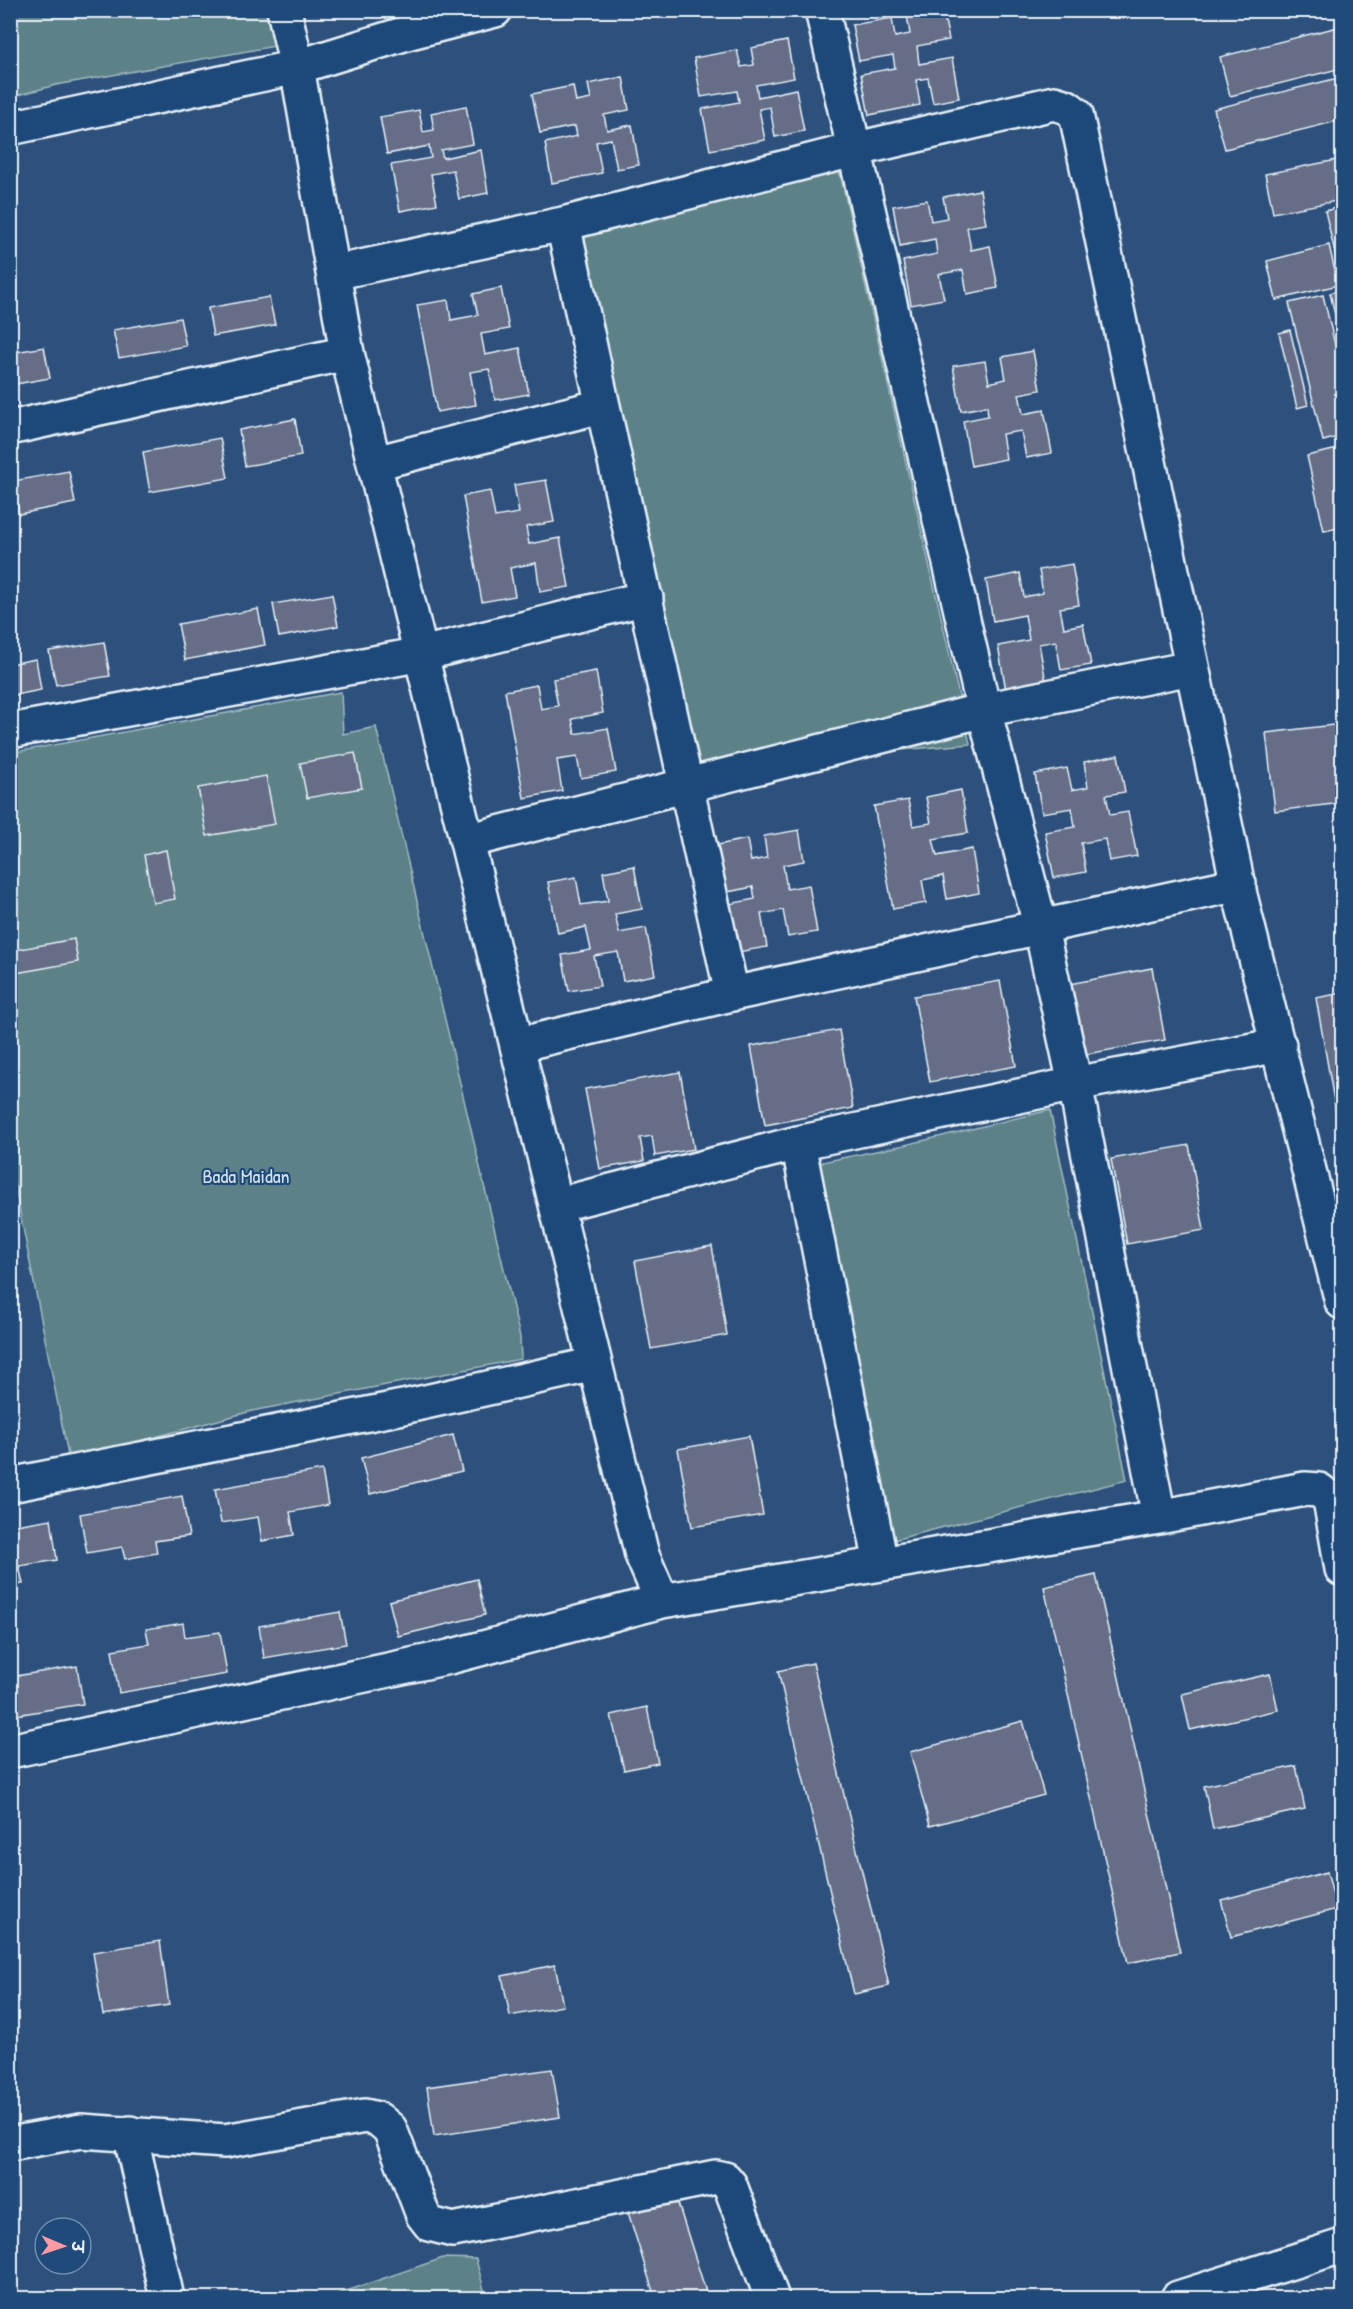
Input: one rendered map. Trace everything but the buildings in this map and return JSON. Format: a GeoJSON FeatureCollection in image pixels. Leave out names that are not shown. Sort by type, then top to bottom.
{"type":"FeatureCollection","features":[{"type":"Feature","properties":{"kind":"street"},"geometry":{"type":"LineString","coordinates":[[284,10],[297,67],[347,353],[642,1555],[662,1601]]}},
{"type":"Feature","properties":{"kind":"street"},"geometry":{"type":"LineString","coordinates":[[10,128],[297,67],[410,32],[495,10]]}},
{"type":"Feature","properties":{"kind":"street"},"geometry":{"type":"LineString","coordinates":[[822,10],[984,710],[1041,928],[1075,1084],[1160,1517]]}},
{"type":"Feature","properties":{"kind":"street"},"geometry":{"type":"LineString","coordinates":[[333,273],[563,224],[853,150],[1054,103],[1067,107],[1076,114],[1191,668],[1239,884],[1342,1302]]}},
{"type":"Feature","properties":{"kind":"street"},"geometry":{"type":"LineString","coordinates":[[563,224],[688,783],[732,994]]}},
{"type":"Feature","properties":{"kind":"street"},"geometry":{"type":"LineString","coordinates":[[10,428],[347,353]]}},
{"type":"Feature","properties":{"kind":"street"},"geometry":{"type":"LineString","coordinates":[[375,463],[602,406]]}},
{"type":"Feature","properties":{"kind":"street"},"geometry":{"type":"LineString","coordinates":[[10,731],[422,654],[646,598]]}},
{"type":"Feature","properties":{"kind":"street"},"geometry":{"type":"LineString","coordinates":[[467,841],[688,783],[984,710],[1191,668]]}},
{"type":"Feature","properties":{"kind":"street"},"geometry":{"type":"LineString","coordinates":[[517,1045],[732,994],[1239,884]]}},
{"type":"Feature","properties":{"kind":"street"},"geometry":{"type":"LineString","coordinates":[[556,1205],[798,1143],[1075,1084],[1279,1045]]}},
{"type":"Feature","properties":{"kind":"street"},"geometry":{"type":"LineString","coordinates":[[798,1143],[881,1564]]}},
{"type":"Feature","properties":{"kind":"street"},"geometry":{"type":"LineString","coordinates":[[10,1485],[403,1407],[595,1364]]}},
{"type":"Feature","properties":{"kind":"street"},"geometry":{"type":"LineString","coordinates":[[10,1751],[449,1657],[662,1601],[1160,1517],[1305,1489],[1336,1490],[1342,1569]]}},
{"type":"Feature","properties":{"kind":"street"},"geometry":{"type":"LineString","coordinates":[[10,2144],[81,2131],[225,2141],[365,2115],[378,2119],[390,2129],[423,2215],[430,2224],[442,2229],[453,2230],[716,2177],[724,2179],[729,2185],[772,2298]]}},
{"type":"Feature","properties":{"kind":"street"},"geometry":{"type":"LineString","coordinates":[[130,2133],[166,2298]]}},
{"type":"Feature","properties":{"kind":"street"},"geometry":{"type":"LineString","coordinates":[[1178,2298],[1342,2246]]}},
{"type":"Feature","properties":{"kind":"green space"},"geometry":{"type":"Polygon","coordinates":[[[11,11],[272,11],[281,45],[56,85],[11,97],[11,11]]]}},
{"type":"Feature","properties":{"kind":"green space"},"geometry":{"type":"Polygon","coordinates":[[[839,169],[970,744],[877,752],[677,801],[551,239],[839,169]]]}},
{"type":"Feature","properties":{"kind":"green space","name":"Bada Maidan"},"geometry":{"type":"Polygon","coordinates":[[[341,692],[343,734],[376,727],[520,1337],[521,1359],[252,1411],[69,1460],[11,1167],[10,753],[341,692]]]}},
{"type":"Feature","properties":{"kind":"green space"},"geometry":{"type":"Polygon","coordinates":[[[1050,1110],[1127,1480],[874,1545],[793,1168],[905,1145],[1050,1110]]]}},
{"type":"Feature","properties":{"kind":"green space"},"geometry":{"type":"Polygon","coordinates":[[[443,2258],[476,2259],[486,2298],[326,2298],[443,2258]]]}}]}
